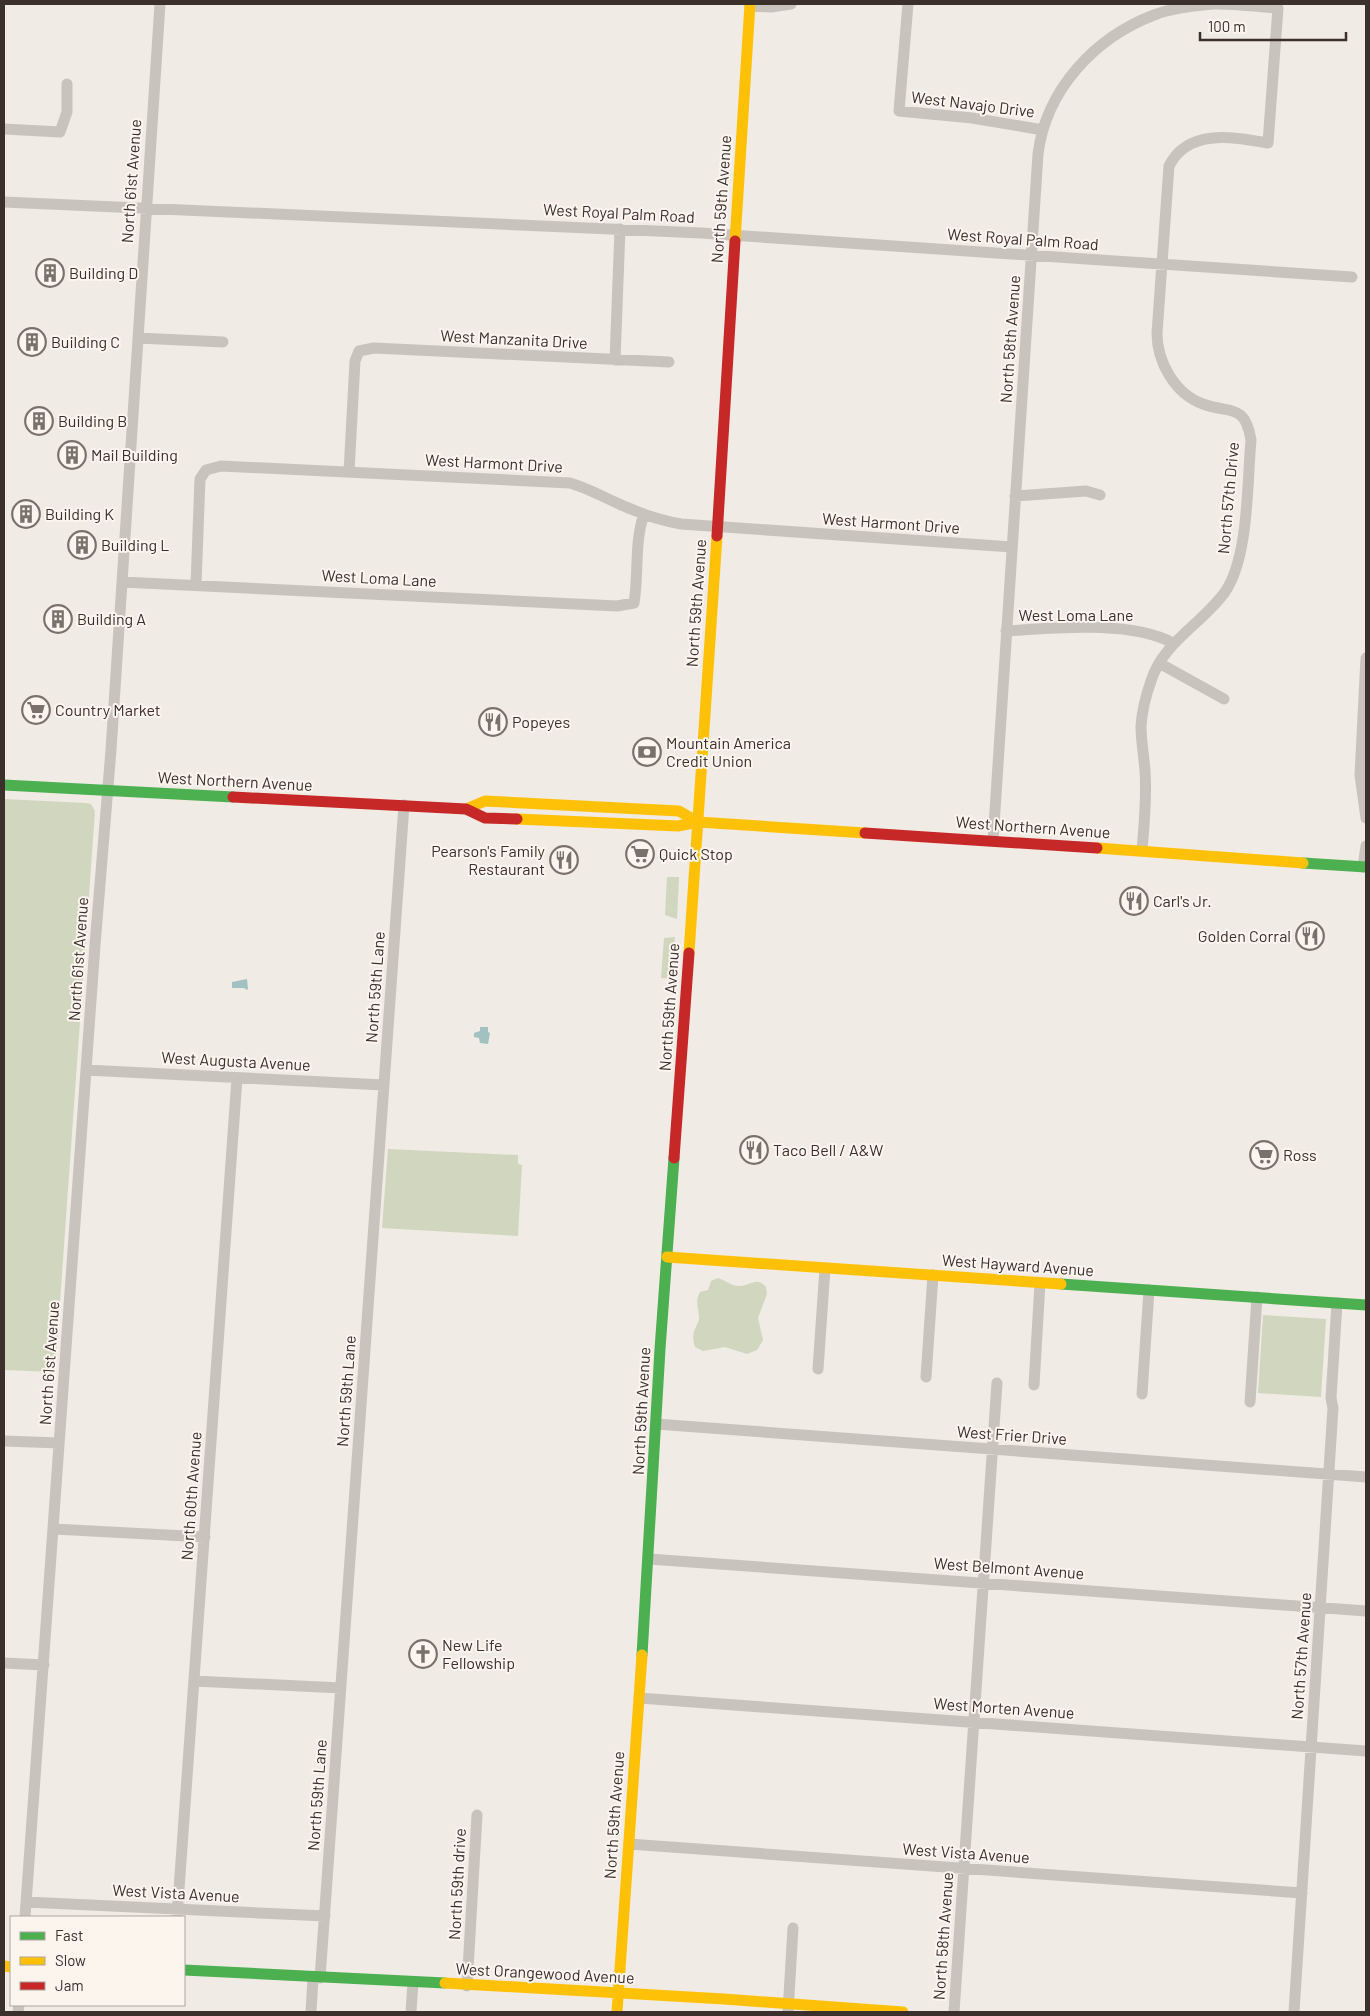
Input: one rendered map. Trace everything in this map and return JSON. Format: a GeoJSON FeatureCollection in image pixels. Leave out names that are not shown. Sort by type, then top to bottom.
{"type":"FeatureCollection","features":[{"type":"Feature","properties":{"kind":"main road","name":"North 59th Avenue"},"geometry":{"type":"LineString","coordinates":[[617,2012],[698,822],[750,5]]}},
{"type":"Feature","properties":{"kind":"main road","name":"West Northern Avenue"},"geometry":{"type":"LineString","coordinates":[[4,785],[466,809],[485,818],[678,826],[698,822],[1364,867]]}},
{"type":"Feature","properties":{"kind":"main road","name":"West Northern Avenue"},"geometry":{"type":"LineString","coordinates":[[466,809],[484,800],[679,811],[698,822]]}},
{"type":"Feature","properties":{"kind":"main road","name":"West Hayward Avenue"},"geometry":{"type":"LineString","coordinates":[[667,1257],[1366,1305]]}},
{"type":"Feature","properties":{"kind":"main road","name":"West Orangewood Avenue"},"geometry":{"type":"LineString","coordinates":[[185,1970],[618,1993],[788,2007],[903,2012]]}},
{"type":"Feature","properties":{"kind":"street","name":"North 61st Avenue"},"geometry":{"type":"LineString","coordinates":[[25,1916],[122,582],[160,4]]}},
{"type":"Feature","properties":{"kind":"street"},"geometry":{"type":"LineString","coordinates":[[750,5],[771,7],[792,4]]}},
{"type":"Feature","properties":{"kind":"street","name":"West Navajo Drive"},"geometry":{"type":"LineString","coordinates":[[908,4],[899,112],[972,118],[1043,130]]}},
{"type":"Feature","properties":{"kind":"street","name":"North 58th Avenue"},"geometry":{"type":"LineString","coordinates":[[993,841],[1038,154],[1043,130],[1060,92],[1074,71],[1104,42],[1137,22],[1155,14],[1208,5],[1278,8],[1268,143],[1240,138],[1203,138],[1183,147],[1175,155],[1169,166]]}},
{"type":"Feature","properties":{"kind":"street"},"geometry":{"type":"LineString","coordinates":[[4,129],[60,132],[66,112],[66,84]]}},
{"type":"Feature","properties":{"kind":"street","name":"North 57th Drive"},"geometry":{"type":"LineString","coordinates":[[1142,851],[1145,772],[1141,726],[1150,682],[1159,663],[1173,643],[1212,607],[1225,591],[1234,575],[1242,549],[1251,440],[1249,429],[1242,416],[1230,409],[1203,404],[1188,395],[1175,383],[1165,367],[1157,343],[1169,166]]}},
{"type":"Feature","properties":{"kind":"street","name":"West Royal Palm Road"},"geometry":{"type":"LineString","coordinates":[[4,202],[620,229],[1352,277]]}},
{"type":"Feature","properties":{"kind":"street"},"geometry":{"type":"LineString","coordinates":[[615,360],[620,229]]}},
{"type":"Feature","properties":{"kind":"street"},"geometry":{"type":"LineString","coordinates":[[138,338],[223,342]]}},
{"type":"Feature","properties":{"kind":"street","name":"West Manzanita Drive"},"geometry":{"type":"LineString","coordinates":[[349,472],[355,361],[359,351],[374,348],[669,362]]}},
{"type":"Feature","properties":{"kind":"street","name":"West Harmont Drive"},"geometry":{"type":"LineString","coordinates":[[196,585],[200,479],[206,470],[221,466],[570,483],[582,486],[644,514],[681,524],[1012,547]]}},
{"type":"Feature","properties":{"kind":"street"},"geometry":{"type":"LineString","coordinates":[[1016,496],[1086,491],[1100,495]]}},
{"type":"Feature","properties":{"kind":"street","name":"West Loma Lane"},"geometry":{"type":"LineString","coordinates":[[122,582],[617,606],[634,603],[638,536],[644,514]]}},
{"type":"Feature","properties":{"kind":"street","name":"West Loma Lane"},"geometry":{"type":"LineString","coordinates":[[1006,631],[1108,629],[1142,632],[1160,636],[1173,643]]}},
{"type":"Feature","properties":{"kind":"street"},"geometry":{"type":"LineString","coordinates":[[1366,658],[1360,767],[1366,818]]}},
{"type":"Feature","properties":{"kind":"street"},"geometry":{"type":"LineString","coordinates":[[1159,663],[1224,699]]}},
{"type":"Feature","properties":{"kind":"street"},"geometry":{"type":"LineString","coordinates":[[1360,767],[1366,780]]}},
{"type":"Feature","properties":{"kind":"street","name":"North 59th Lane"},"geometry":{"type":"LineString","coordinates":[[311,2012],[325,1916],[404,805]]}},
{"type":"Feature","properties":{"kind":"street"},"geometry":{"type":"LineString","coordinates":[[1364,867],[1366,846]]}},
{"type":"Feature","properties":{"kind":"street","name":"West Augusta Avenue"},"geometry":{"type":"LineString","coordinates":[[86,1070],[384,1085]]}},
{"type":"Feature","properties":{"kind":"street","name":"North 60th Avenue"},"geometry":{"type":"LineString","coordinates":[[178,1914],[237,1078]]}},
{"type":"Feature","properties":{"kind":"street"},"geometry":{"type":"LineString","coordinates":[[818,1369],[826,1268]]}},
{"type":"Feature","properties":{"kind":"street"},"geometry":{"type":"LineString","coordinates":[[926,1377],[933,1275]]}},
{"type":"Feature","properties":{"kind":"street"},"geometry":{"type":"LineString","coordinates":[[1034,1385],[1040,1283]]}},
{"type":"Feature","properties":{"kind":"street"},"geometry":{"type":"LineString","coordinates":[[1142,1394],[1149,1290]]}},
{"type":"Feature","properties":{"kind":"street"},"geometry":{"type":"LineString","coordinates":[[1250,1402],[1257,1297]]}},
{"type":"Feature","properties":{"kind":"street","name":"North 57th Avenue"},"geometry":{"type":"LineString","coordinates":[[1294,2012],[1334,1408],[1331,1398],[1337,1303]]}},
{"type":"Feature","properties":{"kind":"street","name":"North 58th Avenue"},"geometry":{"type":"LineString","coordinates":[[954,2012],[998,1383]]}},
{"type":"Feature","properties":{"kind":"street","name":"West Frier Drive"},"geometry":{"type":"LineString","coordinates":[[656,1424],[1366,1477]]}},
{"type":"Feature","properties":{"kind":"street"},"geometry":{"type":"LineString","coordinates":[[4,1441],[59,1443]]}},
{"type":"Feature","properties":{"kind":"street"},"geometry":{"type":"LineString","coordinates":[[54,1529],[205,1536]]}},
{"type":"Feature","properties":{"kind":"street","name":"West Belmont Avenue"},"geometry":{"type":"LineString","coordinates":[[649,1558],[1366,1612]]}},
{"type":"Feature","properties":{"kind":"street"},"geometry":{"type":"LineString","coordinates":[[4,1663],[44,1665]]}},
{"type":"Feature","properties":{"kind":"street"},"geometry":{"type":"LineString","coordinates":[[194,1680],[341,1688]]}},
{"type":"Feature","properties":{"kind":"street","name":"West Morten Avenue"},"geometry":{"type":"LineString","coordinates":[[639,1698],[1366,1751]]}},
{"type":"Feature","properties":{"kind":"street","name":"North 59th drive"},"geometry":{"type":"LineString","coordinates":[[467,1986],[477,1815]]}},
{"type":"Feature","properties":{"kind":"street","name":"West Vista Avenue"},"geometry":{"type":"LineString","coordinates":[[629,1844],[1302,1894]]}},
{"type":"Feature","properties":{"kind":"street","name":"West Vista Avenue"},"geometry":{"type":"LineString","coordinates":[[26,1902],[178,1914],[325,1916]]}},
{"type":"Feature","properties":{"kind":"street"},"geometry":{"type":"LineString","coordinates":[[788,2007],[793,1928]]}},
{"type":"Feature","properties":{"kind":"street"},"geometry":{"type":"LineString","coordinates":[[411,2012],[413,1982]]}},
{"type":"Feature","properties":{"kind":"green space"},"geometry":{"type":"Polygon","coordinates":[[[4,799],[86,803],[91,804],[95,811],[55,1372],[4,1370],[4,799]]]}},
{"type":"Feature","properties":{"kind":"green space"},"geometry":{"type":"Polygon","coordinates":[[[667,877],[679,877],[677,919],[665,915],[667,877]]]}},
{"type":"Feature","properties":{"kind":"green space"},"geometry":{"type":"Polygon","coordinates":[[[675,937],[671,979],[661,978],[664,938],[675,937]]]}},
{"type":"Feature","properties":{"kind":"green space"},"geometry":{"type":"Polygon","coordinates":[[[388,1149],[518,1155],[518,1164],[522,1165],[518,1236],[382,1228],[388,1149]]]}},
{"type":"Feature","properties":{"kind":"green space"},"geometry":{"type":"Polygon","coordinates":[[[718,1278],[737,1286],[759,1282],[766,1287],[767,1294],[758,1318],[763,1340],[757,1350],[747,1354],[725,1347],[703,1351],[695,1347],[693,1336],[699,1320],[698,1295],[700,1292],[708,1290],[711,1281],[718,1278]]]}},
{"type":"Feature","properties":{"kind":"green space"},"geometry":{"type":"Polygon","coordinates":[[[1263,1315],[1326,1319],[1321,1397],[1258,1393],[1263,1315]]]}},
{"type":"Feature","properties":{"kind":"water"},"geometry":{"type":"Polygon","coordinates":[[[247,979],[247,990],[244,988],[232,988],[232,982],[247,979]]]}},
{"type":"Feature","properties":{"kind":"water"},"geometry":{"type":"Polygon","coordinates":[[[480,1027],[488,1027],[488,1032],[490,1033],[488,1044],[480,1043],[479,1038],[474,1037],[474,1033],[480,1031],[480,1027]]]}},
{"type":"Feature","properties":{"kind":"traffic: fast"},"geometry":{"type":"LineString","coordinates":[[4,785],[233,797]]}},
{"type":"Feature","properties":{"kind":"traffic: fast"},"geometry":{"type":"LineString","coordinates":[[1303,863],[1366,867]]}},
{"type":"Feature","properties":{"kind":"traffic: fast"},"geometry":{"type":"LineString","coordinates":[[642,1655],[660,1349],[674,1158]]}},
{"type":"Feature","properties":{"kind":"traffic: fast"},"geometry":{"type":"LineString","coordinates":[[1061,1284],[1366,1305]]}},
{"type":"Feature","properties":{"kind":"traffic: fast"},"geometry":{"type":"LineString","coordinates":[[185,1970],[445,1983]]}},
{"type":"Feature","properties":{"kind":"traffic: slow"},"geometry":{"type":"LineString","coordinates":[[735,241],[750,4]]}},
{"type":"Feature","properties":{"kind":"traffic: slow"},"geometry":{"type":"LineString","coordinates":[[689,953],[717,536]]}},
{"type":"Feature","properties":{"kind":"traffic: slow"},"geometry":{"type":"LineString","coordinates":[[466,809],[485,801],[679,811],[698,822]]}},
{"type":"Feature","properties":{"kind":"traffic: slow"},"geometry":{"type":"LineString","coordinates":[[517,819],[678,826],[698,822],[865,833]]}},
{"type":"Feature","properties":{"kind":"traffic: slow"},"geometry":{"type":"LineString","coordinates":[[1097,848],[1303,863]]}},
{"type":"Feature","properties":{"kind":"traffic: slow"},"geometry":{"type":"LineString","coordinates":[[667,1257],[1061,1284]]}},
{"type":"Feature","properties":{"kind":"traffic: slow"},"geometry":{"type":"LineString","coordinates":[[617,2012],[642,1655]]}},
{"type":"Feature","properties":{"kind":"traffic: slow"},"geometry":{"type":"LineString","coordinates":[[4,1966],[10,1967]]}},
{"type":"Feature","properties":{"kind":"traffic: slow"},"geometry":{"type":"LineString","coordinates":[[445,1983],[724,1999],[903,2012]]}},
{"type":"Feature","properties":{"kind":"traffic: jam"},"geometry":{"type":"LineString","coordinates":[[717,536],[735,241]]}},
{"type":"Feature","properties":{"kind":"traffic: jam"},"geometry":{"type":"LineString","coordinates":[[233,797],[466,809],[485,818],[517,819]]}},
{"type":"Feature","properties":{"kind":"traffic: jam"},"geometry":{"type":"LineString","coordinates":[[865,833],[1097,848]]}},
{"type":"Feature","properties":{"kind":"traffic: jam"},"geometry":{"type":"LineString","coordinates":[[674,1158],[689,953]]}},
{"type":"Feature","properties":{"kind":"place","name":"Building D"},"geometry":{"type":"Point","coordinates":[50,273]}},
{"type":"Feature","properties":{"kind":"place","name":"Building C"},"geometry":{"type":"Point","coordinates":[32,342]}},
{"type":"Feature","properties":{"kind":"place","name":"Building B"},"geometry":{"type":"Point","coordinates":[39,421]}},
{"type":"Feature","properties":{"kind":"place","name":"Mail Building"},"geometry":{"type":"Point","coordinates":[72,455]}},
{"type":"Feature","properties":{"kind":"place","name":"Building K"},"geometry":{"type":"Point","coordinates":[26,514]}},
{"type":"Feature","properties":{"kind":"place","name":"Building L"},"geometry":{"type":"Point","coordinates":[82,545]}},
{"type":"Feature","properties":{"kind":"place","name":"Building A"},"geometry":{"type":"Point","coordinates":[58,619]}},
{"type":"Feature","properties":{"kind":"place","name":"Country Market"},"geometry":{"type":"Point","coordinates":[36,710]}},
{"type":"Feature","properties":{"kind":"place","name":"Popeyes"},"geometry":{"type":"Point","coordinates":[493,722]}},
{"type":"Feature","properties":{"kind":"place","name":"Mountain America Credit Union"},"geometry":{"type":"Point","coordinates":[647,752]}},
{"type":"Feature","properties":{"kind":"place","name":"Quick Stop"},"geometry":{"type":"Point","coordinates":[640,854]}},
{"type":"Feature","properties":{"kind":"place","name":"Pearson's Family Restaurant"},"geometry":{"type":"Point","coordinates":[564,860]}},
{"type":"Feature","properties":{"kind":"place","name":"Carl's Jr."},"geometry":{"type":"Point","coordinates":[1134,901]}},
{"type":"Feature","properties":{"kind":"place","name":"Golden Corral"},"geometry":{"type":"Point","coordinates":[1310,936]}},
{"type":"Feature","properties":{"kind":"place","name":"Taco Bell / A&W"},"geometry":{"type":"Point","coordinates":[754,1150]}},
{"type":"Feature","properties":{"kind":"place","name":"Ross"},"geometry":{"type":"Point","coordinates":[1264,1155]}},
{"type":"Feature","properties":{"kind":"place","name":"New Life Fellowship"},"geometry":{"type":"Point","coordinates":[423,1654]}}]}
